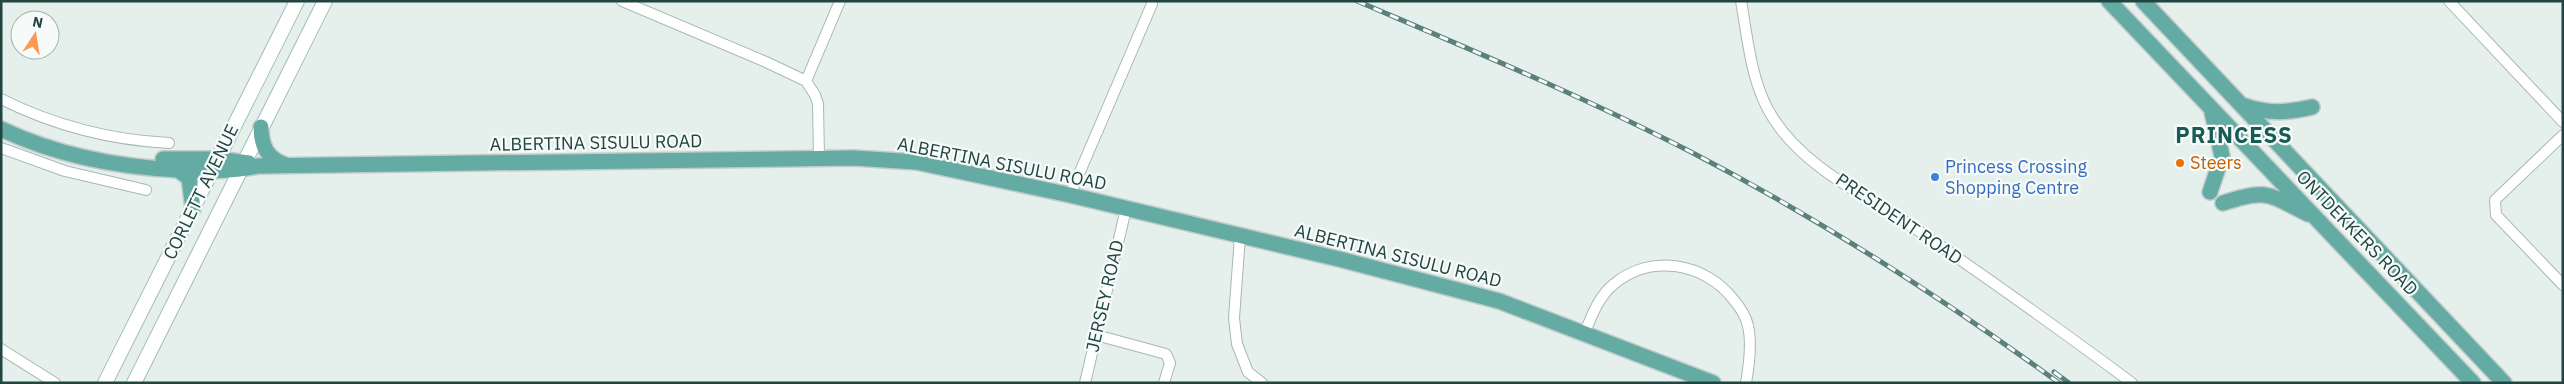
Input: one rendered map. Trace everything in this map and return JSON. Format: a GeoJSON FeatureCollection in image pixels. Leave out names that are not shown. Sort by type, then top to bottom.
{"type":"FeatureCollection","features":[{"type":"Feature","properties":{"kind":"main road","name":"ONTDEKKERS ROAD"},"geometry":{"type":"LineString","coordinates":[[2109,1],[2212,111],[2256,153],[2473,383]]}},
{"type":"Feature","properties":{"kind":"main road","name":"ONTDEKKERS ROAD"},"geometry":{"type":"LineString","coordinates":[[2143,1],[2504,383]]}},
{"type":"Feature","properties":{"kind":"main road"},"geometry":{"type":"LineString","coordinates":[[2240,104],[2256,110],[2274,113],[2312,108]]}},
{"type":"Feature","properties":{"kind":"main road"},"geometry":{"type":"LineString","coordinates":[[2210,192],[2222,156],[2212,111]]}},
{"type":"Feature","properties":{"kind":"main road","name":"ALBERTINA SISULU ROAD"},"geometry":{"type":"LineString","coordinates":[[1,122],[29,133],[94,152],[130,158],[214,165],[290,166],[854,158],[916,162],[1070,195],[1499,301],[1713,383]]}},
{"type":"Feature","properties":{"kind":"main road"},"geometry":{"type":"LineString","coordinates":[[261,127],[262,140],[267,153],[278,162],[290,166]]}},
{"type":"Feature","properties":{"kind":"main road","name":"ALBERTINA SISULU ROAD"},"geometry":{"type":"LineString","coordinates":[[1,129],[29,141],[88,159],[134,167],[178,170],[214,165]]}},
{"type":"Feature","properties":{"kind":"main road"},"geometry":{"type":"LineString","coordinates":[[178,170],[189,178],[193,209]]}},
{"type":"Feature","properties":{"kind":"main road"},"geometry":{"type":"LineString","coordinates":[[2223,203],[2260,193],[2271,196],[2316,218]]}},
{"type":"Feature","properties":{"kind":"street","name":"CORLETT AVENUE"},"geometry":{"type":"LineString","coordinates":[[105,383],[297,1]]}},
{"type":"Feature","properties":{"kind":"street","name":"CORLETT AVENUE"},"geometry":{"type":"LineString","coordinates":[[134,383],[247,166],[261,127],[325,1]]}},
{"type":"Feature","properties":{"kind":"street"},"geometry":{"type":"LineString","coordinates":[[622,1],[806,81],[815,95],[818,104],[820,159]]}},
{"type":"Feature","properties":{"kind":"street"},"geometry":{"type":"LineString","coordinates":[[806,81],[840,1]]}},
{"type":"Feature","properties":{"kind":"street","name":"PRESIDENT ROAD"},"geometry":{"type":"LineString","coordinates":[[1741,1],[1753,66],[1761,94],[1772,117],[1804,154],[1918,230],[2132,383]]}},
{"type":"Feature","properties":{"kind":"street"},"geometry":{"type":"LineString","coordinates":[[2450,1],[2563,122]]}},
{"type":"Feature","properties":{"kind":"street"},"geometry":{"type":"LineString","coordinates":[[1070,195],[1152,4]]}},
{"type":"Feature","properties":{"kind":"street"},"geometry":{"type":"LineString","coordinates":[[1,99],[60,123],[120,137],[169,143]]}},
{"type":"Feature","properties":{"kind":"street"},"geometry":{"type":"LineString","coordinates":[[2563,135],[2495,200],[2494,206],[2496,214],[2563,285]]}},
{"type":"Feature","properties":{"kind":"street"},"geometry":{"type":"LineString","coordinates":[[1,148],[65,171],[146,190]]}},
{"type":"Feature","properties":{"kind":"street","name":"JERSEY ROAD"},"geometry":{"type":"LineString","coordinates":[[1085,383],[1126,209]]}},
{"type":"Feature","properties":{"kind":"street"},"geometry":{"type":"LineString","coordinates":[[1240,236],[1234,318],[1237,344],[1248,372],[1262,383]]}},
{"type":"Feature","properties":{"kind":"street"},"geometry":{"type":"LineString","coordinates":[[1584,332],[1597,304],[1614,283],[1640,270],[1663,266],[1683,267],[1707,274],[1725,289],[1739,307],[1748,326],[1749,355],[1746,383]]}},
{"type":"Feature","properties":{"kind":"street"},"geometry":{"type":"LineString","coordinates":[[1096,335],[1166,354],[1170,363],[1164,383]]}},
{"type":"Feature","properties":{"kind":"street"},"geometry":{"type":"LineString","coordinates":[[1,349],[55,383]]}},
{"type":"Feature","properties":{"kind":"railway"},"geometry":{"type":"LineString","coordinates":[[1357,1],[1567,92],[1650,131],[1739,178],[1879,260],[1970,320],[2059,383]]}},
{"type":"Feature","properties":{"kind":"railway"},"geometry":{"type":"LineString","coordinates":[[2054,372],[2069,383]]}},
{"type":"Feature","properties":{"kind":"place","name":"Steers"},"geometry":{"type":"Point","coordinates":[2180,163]}},
{"type":"Feature","properties":{"kind":"place","name":"Princess Crossing Shopping Centre"},"geometry":{"type":"Point","coordinates":[1935,177]}},
{"type":"Feature","properties":{"kind":"district","name":"PRINCESS"},"geometry":{"type":"Point","coordinates":[2234,135]}}]}
